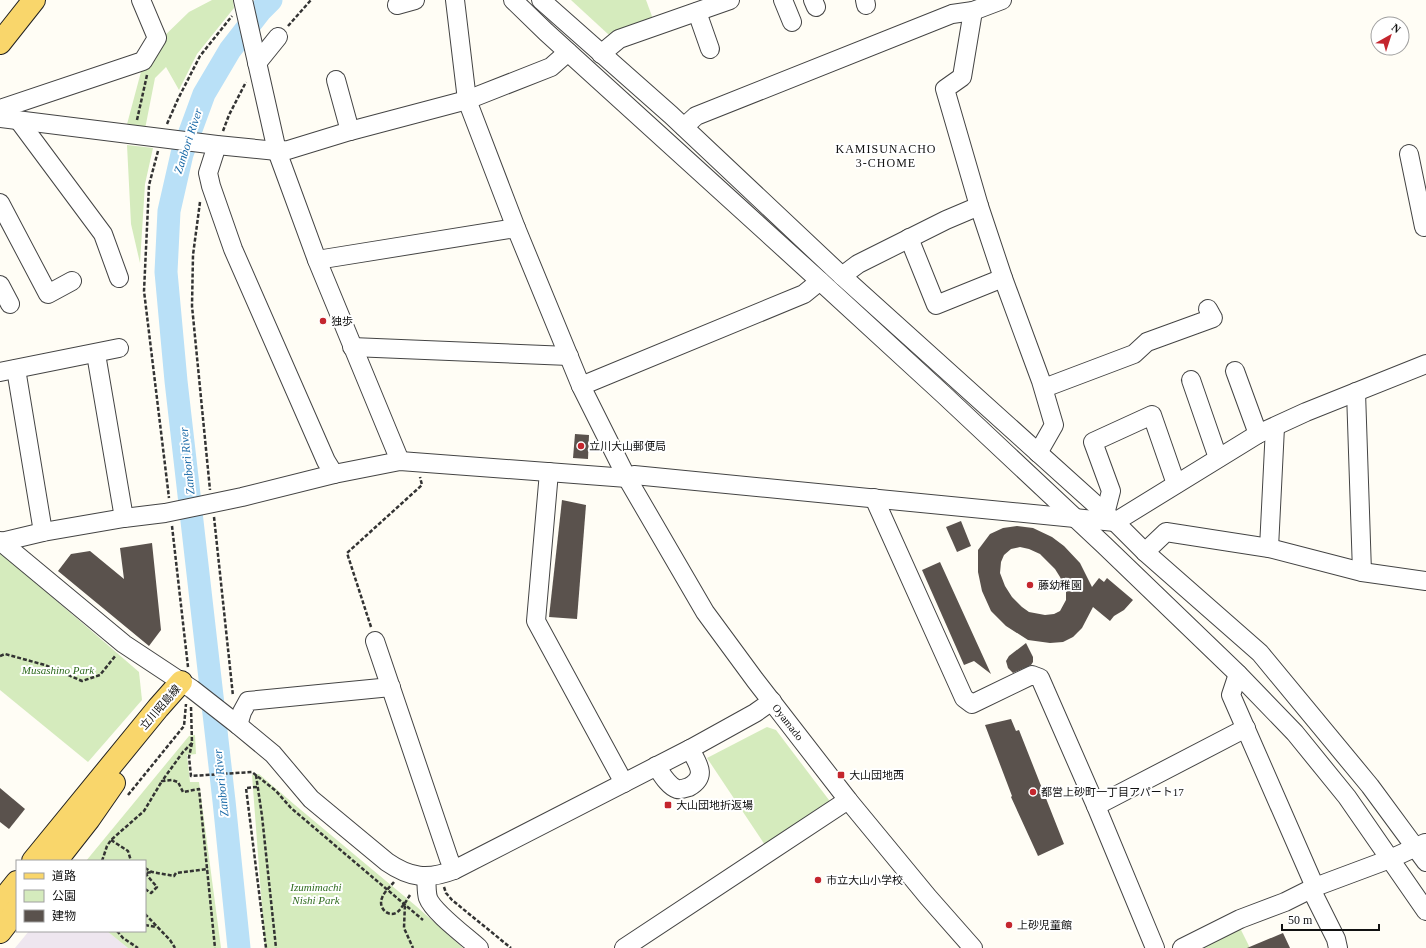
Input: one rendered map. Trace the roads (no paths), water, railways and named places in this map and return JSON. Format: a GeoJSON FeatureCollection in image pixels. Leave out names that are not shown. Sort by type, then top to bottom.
{"type":"FeatureCollection","features":[{"type":"Feature","properties":{"kind":"main road"},"geometry":{"type":"LineString","coordinates":[[0,42],[34,0]]}},
{"type":"Feature","properties":{"kind":"main road","name":"立川昭島線"},"geometry":{"type":"LineString","coordinates":[[34,860],[148,721],[188,686]]}},
{"type":"Feature","properties":{"kind":"main road","name":"立川昭島線"},"geometry":{"type":"LineString","coordinates":[[57,860],[88,819],[163,712],[188,686]]}},
{"type":"Feature","properties":{"kind":"main road"},"geometry":{"type":"LineString","coordinates":[[0,903],[16,883]]}},
{"type":"Feature","properties":{"kind":"main road"},"geometry":{"type":"LineString","coordinates":[[0,932],[16,911]]}},
{"type":"Feature","properties":{"kind":"street"},"geometry":{"type":"LineString","coordinates":[[0,108],[143,61],[157,38],[141,0]]}},
{"type":"Feature","properties":{"kind":"street"},"geometry":{"type":"LineString","coordinates":[[396,5],[415,0]]}},
{"type":"Feature","properties":{"kind":"street","name":"Oyamado"},"geometry":{"type":"LineString","coordinates":[[455,0],[467,100],[516,228],[581,386],[627,478],[705,612],[848,800],[966,945]]}},
{"type":"Feature","properties":{"kind":"street"},"geometry":{"type":"LineString","coordinates":[[512,0],[943,394],[1238,674],[1295,733],[1347,798],[1426,911]]}},
{"type":"Feature","properties":{"kind":"street"},"geometry":{"type":"LineString","coordinates":[[541,0],[677,121],[842,276],[1110,518],[1145,552],[1260,654],[1370,786],[1421,844],[1426,862]]}},
{"type":"Feature","properties":{"kind":"street"},"geometry":{"type":"LineString","coordinates":[[601,54],[619,39],[700,7],[730,0]]}},
{"type":"Feature","properties":{"kind":"street"},"geometry":{"type":"LineString","coordinates":[[783,0],[792,22]]}},
{"type":"Feature","properties":{"kind":"street"},"geometry":{"type":"LineString","coordinates":[[647,124],[660,127],[668,123],[696,116],[930,22],[952,14],[974,11],[1002,0]]}},
{"type":"Feature","properties":{"kind":"street"},"geometry":{"type":"LineString","coordinates":[[241,7],[257,60],[277,151],[317,260],[400,461]]}},
{"type":"Feature","properties":{"kind":"street"},"geometry":{"type":"LineString","coordinates":[[700,7],[710,49]]}},
{"type":"Feature","properties":{"kind":"street"},"geometry":{"type":"LineString","coordinates":[[974,11],[962,77],[945,89],[979,206],[1003,278],[1044,388],[1054,424],[1038,453]]}},
{"type":"Feature","properties":{"kind":"street"},"geometry":{"type":"LineString","coordinates":[[546,32],[545,24],[549,16],[558,15]]}},
{"type":"Feature","properties":{"kind":"street"},"geometry":{"type":"LineString","coordinates":[[257,60],[278,37]]}},
{"type":"Feature","properties":{"kind":"street"},"geometry":{"type":"LineString","coordinates":[[0,118],[277,151],[288,150],[350,131],[467,100],[551,67],[568,52]]}},
{"type":"Feature","properties":{"kind":"street"},"geometry":{"type":"LineString","coordinates":[[336,80],[350,131]]}},
{"type":"Feature","properties":{"kind":"street"},"geometry":{"type":"LineString","coordinates":[[19,121],[103,234],[119,278]]}},
{"type":"Feature","properties":{"kind":"street"},"geometry":{"type":"LineString","coordinates":[[214,144],[208,173],[211,186],[233,249],[326,461],[334,474]]}},
{"type":"Feature","properties":{"kind":"street"},"geometry":{"type":"LineString","coordinates":[[1409,154],[1424,227],[1426,226]]}},
{"type":"Feature","properties":{"kind":"street"},"geometry":{"type":"LineString","coordinates":[[0,203],[48,294],[72,281]]}},
{"type":"Feature","properties":{"kind":"street"},"geometry":{"type":"LineString","coordinates":[[842,276],[858,264],[946,220],[979,206]]}},
{"type":"Feature","properties":{"kind":"street"},"geometry":{"type":"LineString","coordinates":[[317,260],[516,228]]}},
{"type":"Feature","properties":{"kind":"street"},"geometry":{"type":"LineString","coordinates":[[909,238],[936,305],[1003,278]]}},
{"type":"Feature","properties":{"kind":"street"},"geometry":{"type":"LineString","coordinates":[[581,386],[804,294],[820,280]]}},
{"type":"Feature","properties":{"kind":"street"},"geometry":{"type":"LineString","coordinates":[[0,285],[10,304]]}},
{"type":"Feature","properties":{"kind":"street"},"geometry":{"type":"LineString","coordinates":[[1044,388],[1134,354],[1147,342],[1213,318],[1208,309]]}},
{"type":"Feature","properties":{"kind":"street"},"geometry":{"type":"LineString","coordinates":[[352,347],[569,356]]}},
{"type":"Feature","properties":{"kind":"street"},"geometry":{"type":"LineString","coordinates":[[43,532],[8,371],[96,354],[119,348]]}},
{"type":"Feature","properties":{"kind":"street"},"geometry":{"type":"LineString","coordinates":[[96,354],[124,518]]}},
{"type":"Feature","properties":{"kind":"street"},"geometry":{"type":"LineString","coordinates":[[1,541],[124,518],[172,513],[334,474],[400,461],[627,478],[634,475],[1074,518],[1110,518],[1176,484],[1258,434],[1306,412],[1426,364]]}},
{"type":"Feature","properties":{"kind":"street"},"geometry":{"type":"LineString","coordinates":[[1235,371],[1258,434]]}},
{"type":"Feature","properties":{"kind":"street"},"geometry":{"type":"LineString","coordinates":[[1190,380],[1218,458]]}},
{"type":"Feature","properties":{"kind":"street"},"geometry":{"type":"LineString","coordinates":[[1356,392],[1362,572]]}},
{"type":"Feature","properties":{"kind":"street"},"geometry":{"type":"LineString","coordinates":[[1110,518],[1111,492],[1093,442],[1152,415],[1176,484]]}},
{"type":"Feature","properties":{"kind":"street"},"geometry":{"type":"LineString","coordinates":[[1269,548],[1274,427]]}},
{"type":"Feature","properties":{"kind":"street"},"geometry":{"type":"LineString","coordinates":[[548,472],[536,621],[624,783]]}},
{"type":"Feature","properties":{"kind":"street"},"geometry":{"type":"LineString","coordinates":[[874,498],[964,698],[972,704],[1032,675],[1040,678],[1096,806],[1155,948]]}},
{"type":"Feature","properties":{"kind":"street"},"geometry":{"type":"LineString","coordinates":[[1145,552],[1166,532],[1269,548],[1362,572],[1426,581]]}},
{"type":"Feature","properties":{"kind":"street"},"geometry":{"type":"LineString","coordinates":[[1,541],[124,644],[188,686],[235,723],[273,754],[311,799],[387,862],[398,870],[410,874],[426,877],[441,875],[454,870],[690,749],[755,713],[772,701]]}},
{"type":"Feature","properties":{"kind":"street"},"geometry":{"type":"LineString","coordinates":[[375,641],[454,870]]}},
{"type":"Feature","properties":{"kind":"street"},"geometry":{"type":"LineString","coordinates":[[1238,674],[1231,695],[1336,939],[1338,948]]}},
{"type":"Feature","properties":{"kind":"street"},"geometry":{"type":"LineString","coordinates":[[235,723],[248,701],[391,687]]}},
{"type":"Feature","properties":{"kind":"street"},"geometry":{"type":"LineString","coordinates":[[1096,806],[1246,728]]}},
{"type":"Feature","properties":{"kind":"street"},"geometry":{"type":"LineString","coordinates":[[656,766],[670,784],[677,789],[686,789],[696,783],[701,775],[699,766],[690,749]]}},
{"type":"Feature","properties":{"kind":"street"},"geometry":{"type":"LineString","coordinates":[[624,948],[848,800]]}},
{"type":"Feature","properties":{"kind":"street"},"geometry":{"type":"LineString","coordinates":[[1182,948],[1240,919],[1285,902],[1313,888],[1390,859],[1421,844]]}},
{"type":"Feature","properties":{"kind":"street"},"geometry":{"type":"LineString","coordinates":[[426,877],[427,893],[434,908],[479,948]]}},
{"type":"Feature","properties":{"kind":"waterway","name":"Zanbori River"},"geometry":{"type":"LineString","coordinates":[[239,948],[224,801],[176,381],[166,272],[169,211],[182,154],[204,94],[230,50],[261,10],[271,0]]}},
{"type":"Feature","properties":{"kind":"place","name":"独歩"},"geometry":{"type":"Point","coordinates":[323,321]}},
{"type":"Feature","properties":{"kind":"place","name":"立川大山郵便局"},"geometry":{"type":"Point","coordinates":[581,446]}},
{"type":"Feature","properties":{"kind":"place","name":"藤幼稚園"},"geometry":{"type":"Point","coordinates":[1030,585]}},
{"type":"Feature","properties":{"kind":"place","name":"大山団地西"},"geometry":{"type":"Point","coordinates":[841,775]}},
{"type":"Feature","properties":{"kind":"place","name":"都営上砂町一丁目アパート17"},"geometry":{"type":"Point","coordinates":[1033,792]}},
{"type":"Feature","properties":{"kind":"place","name":"大山団地折返場"},"geometry":{"type":"Point","coordinates":[668,805]}},
{"type":"Feature","properties":{"kind":"place","name":"市立大山小学校"},"geometry":{"type":"Point","coordinates":[818,880]}},
{"type":"Feature","properties":{"kind":"place","name":"上砂児童館"},"geometry":{"type":"Point","coordinates":[1009,925]}},
{"type":"Feature","properties":{"kind":"district","name":"KAMISUNACHO 3-CHOME"},"geometry":{"type":"Point","coordinates":[886,156]}},
{"type":"Feature","properties":{"kind":"park label","name":"Musashino Park"},"geometry":{"type":"Point","coordinates":[58,670]}},
{"type":"Feature","properties":{"kind":"park label","name":"Izumimachi Nishi Park"},"geometry":{"type":"Point","coordinates":[316,893]}}]}
